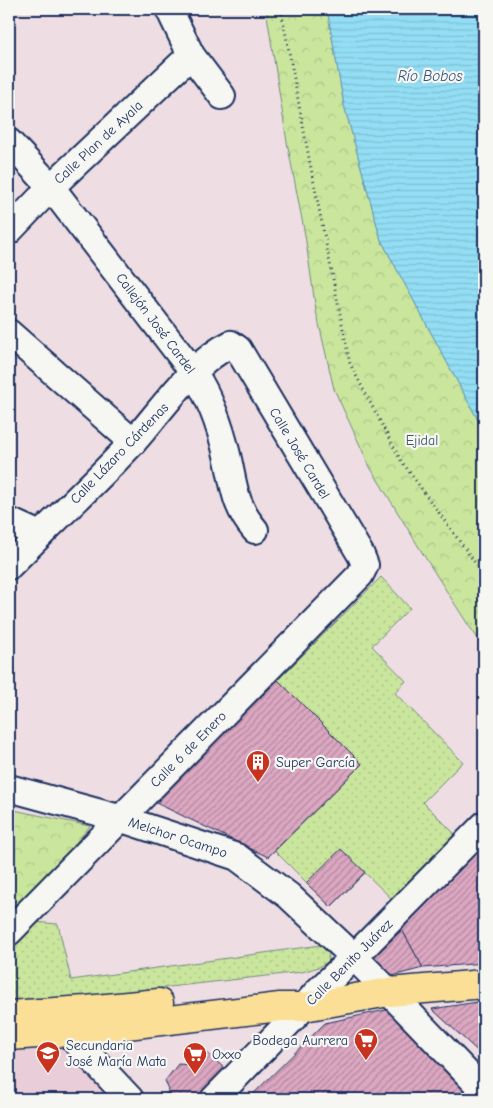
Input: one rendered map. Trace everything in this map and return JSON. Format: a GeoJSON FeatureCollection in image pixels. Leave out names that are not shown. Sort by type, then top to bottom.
{"type":"FeatureCollection","features":[{"type":"Feature","properties":{"kind":"main road"},"geometry":{"type":"LineString","coordinates":[[9,1036],[60,1022],[281,991],[319,1000],[484,984]]}},
{"type":"Feature","properties":{"kind":"main road"},"geometry":{"type":"LineString","coordinates":[[9,1015],[60,1022]]}},
{"type":"Feature","properties":{"kind":"street"},"geometry":{"type":"LineString","coordinates":[[169,9],[191,55],[222,96]]}},
{"type":"Feature","properties":{"kind":"street","name":"Calle Plan de Ayala"},"geometry":{"type":"LineString","coordinates":[[9,231],[51,187],[191,55]]}},
{"type":"Feature","properties":{"kind":"street","name":"Callejón José Cardel"},"geometry":{"type":"LineString","coordinates":[[9,142],[51,187],[204,388],[216,416],[227,457],[232,487],[239,507],[246,520],[255,530]]}},
{"type":"Feature","properties":{"kind":"street"},"geometry":{"type":"LineString","coordinates":[[9,332],[133,442]]}},
{"type":"Feature","properties":{"kind":"street","name":"Calle Lázaro Cárdenas"},"geometry":{"type":"LineString","coordinates":[[9,566],[133,442],[194,373],[223,348],[231,344]]}},
{"type":"Feature","properties":{"kind":"street","name":"Calle José Cardel"},"geometry":{"type":"LineString","coordinates":[[231,344],[238,349],[243,357],[365,565]]}},
{"type":"Feature","properties":{"kind":"street"},"geometry":{"type":"LineString","coordinates":[[9,521],[40,535]]}},
{"type":"Feature","properties":{"kind":"street","name":"Calle 6 de Enero"},"geometry":{"type":"LineString","coordinates":[[9,932],[360,575],[365,565]]}},
{"type":"Feature","properties":{"kind":"street","name":"Melchor Ocampo"},"geometry":{"type":"LineString","coordinates":[[9,788],[119,818],[237,857],[289,896],[354,957],[484,1091]]}},
{"type":"Feature","properties":{"kind":"street","name":"Calle Benito Juárez"},"geometry":{"type":"LineString","coordinates":[[214,1099],[319,1000],[354,957],[484,825]]}},
{"type":"Feature","properties":{"kind":"street"},"geometry":{"type":"LineString","coordinates":[[60,1022],[130,1099]]}},
{"type":"Feature","properties":{"kind":"path"},"geometry":{"type":"LineString","coordinates":[[282,9],[309,158],[350,364],[400,459],[484,575]]}},
{"type":"Feature","properties":{"kind":"shaded area","name":"Secundaria José María Mata"},"geometry":{"type":"Polygon","coordinates":[[[54,1039],[113,1099],[9,1099],[9,1048],[54,1039]]]}},
{"type":"Feature","properties":{"kind":"green space","name":"Ejidal"},"geometry":{"type":"Polygon","coordinates":[[[266,9],[327,9],[344,105],[381,240],[484,431],[484,647],[428,562],[370,467],[334,389],[316,311],[305,235],[287,142],[266,9]]]}},
{"type":"Feature","properties":{"kind":"green space"},"geometry":{"type":"Polygon","coordinates":[[[381,577],[410,608],[372,646],[406,681],[395,693],[463,762],[423,802],[459,838],[395,902],[365,873],[331,907],[275,851],[362,764],[278,680],[381,577]]]}},
{"type":"Feature","properties":{"kind":"green space"},"geometry":{"type":"Polygon","coordinates":[[[9,809],[90,826],[14,915],[9,914],[9,809]]]}},
{"type":"Feature","properties":{"kind":"green space"},"geometry":{"type":"Polygon","coordinates":[[[21,921],[58,924],[71,980],[328,944],[329,961],[319,967],[302,972],[9,1005],[9,926],[21,921]]]}},
{"type":"Feature","properties":{"kind":"water","name":"Río Bobos"},"geometry":{"type":"Polygon","coordinates":[[[327,9],[484,9],[484,431],[381,240],[344,105],[327,9]]]}},
{"type":"Feature","properties":{"kind":"building","name":"Super García"},"geometry":{"type":"Polygon","coordinates":[[[278,680],[362,764],[268,857],[154,802],[278,680]]]}},
{"type":"Feature","properties":{"kind":"building"},"geometry":{"type":"Polygon","coordinates":[[[478,839],[484,845],[484,963],[423,968],[402,930],[478,839]]]}},
{"type":"Feature","properties":{"kind":"building"},"geometry":{"type":"Polygon","coordinates":[[[341,849],[365,872],[331,907],[306,883],[341,849]]]}},
{"type":"Feature","properties":{"kind":"building"},"geometry":{"type":"Polygon","coordinates":[[[402,930],[423,968],[392,976],[374,957],[402,930]]]}},
{"type":"Feature","properties":{"kind":"building"},"geometry":{"type":"Polygon","coordinates":[[[484,1001],[484,1057],[432,1009],[484,1001]]]}},
{"type":"Feature","properties":{"kind":"building","name":"Bodega Aurrera"},"geometry":{"type":"Polygon","coordinates":[[[395,1008],[480,1099],[248,1099],[325,1023],[395,1008]]]}},
{"type":"Feature","properties":{"kind":"building","name":"Oxxo"},"geometry":{"type":"Polygon","coordinates":[[[204,1050],[225,1069],[197,1099],[167,1099],[164,1096],[169,1090],[165,1081],[178,1064],[190,1065],[204,1050]]]}},
{"type":"Feature","properties":{"kind":"place","name":"Super García"},"geometry":{"type":"Point","coordinates":[258,783]}},
{"type":"Feature","properties":{"kind":"place","name":"Bodega Aurrera"},"geometry":{"type":"Point","coordinates":[366,1061]}},
{"type":"Feature","properties":{"kind":"place","name":"Secundaria José María Mata"},"geometry":{"type":"Point","coordinates":[48,1074]}},
{"type":"Feature","properties":{"kind":"place","name":"Oxxo"},"geometry":{"type":"Point","coordinates":[195,1075]}}]}
